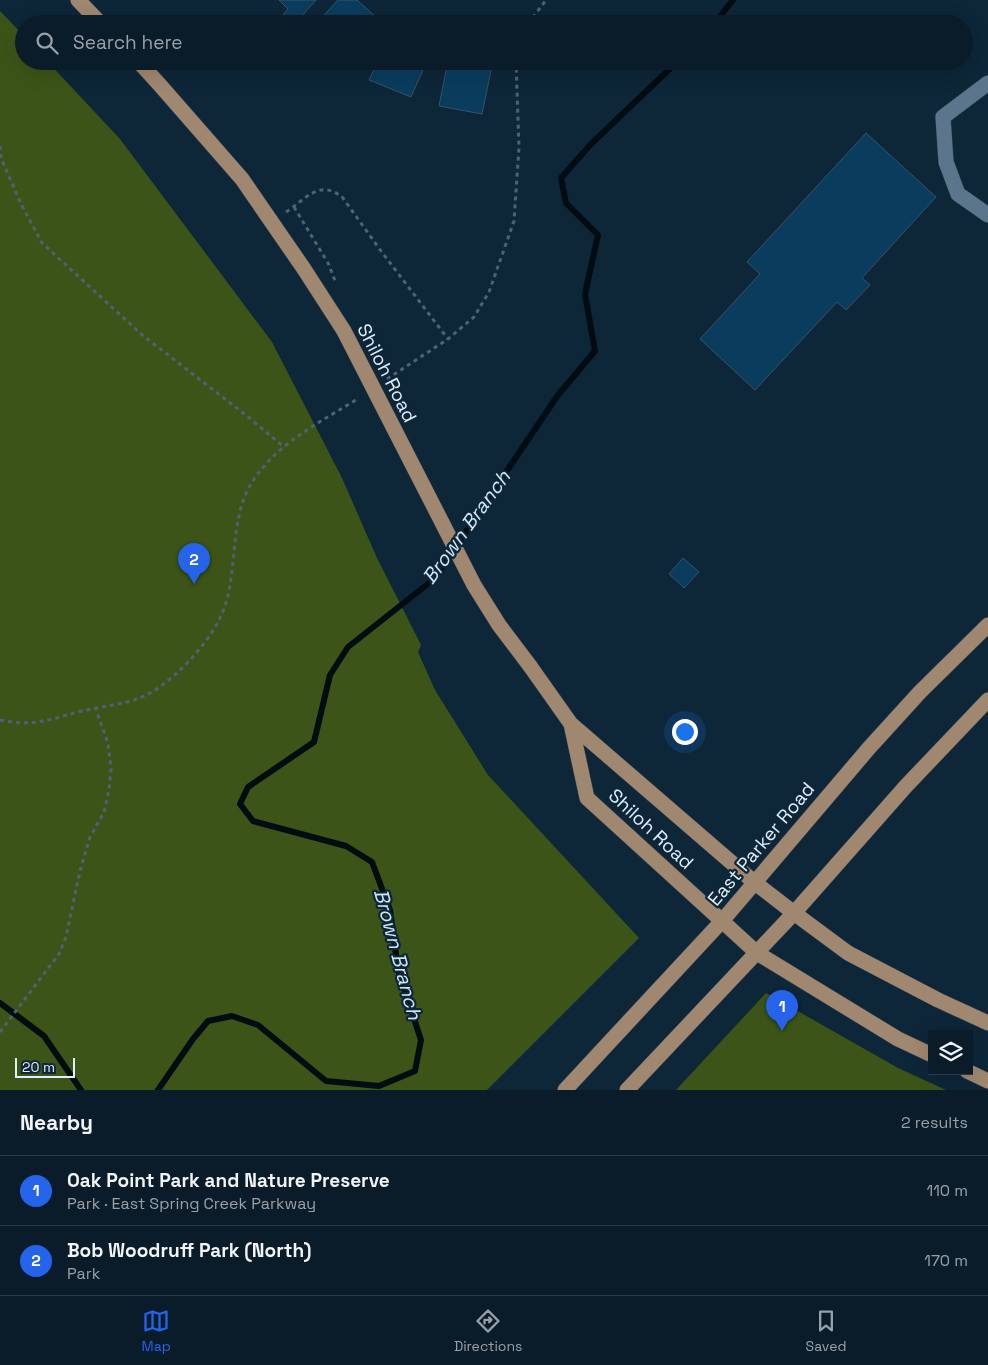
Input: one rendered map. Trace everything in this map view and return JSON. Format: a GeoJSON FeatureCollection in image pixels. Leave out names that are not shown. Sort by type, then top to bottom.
{"type":"FeatureCollection","features":[{"type":"Feature","properties":{"kind":"main road"},"geometry":{"type":"LineString","coordinates":[[78,0],[92,15]]}},
{"type":"Feature","properties":{"kind":"main road","name":"Shiloh Road"},"geometry":{"type":"LineString","coordinates":[[146,70],[242,179],[344,331],[474,586],[499,625],[571,724],[754,882],[848,953],[938,1000],[988,1023]]}},
{"type":"Feature","properties":{"kind":"main road","name":"East Parker Road"},"geometry":{"type":"LineString","coordinates":[[565,1090],[722,921],[875,741],[920,692],[988,625]]}},
{"type":"Feature","properties":{"kind":"main road"},"geometry":{"type":"LineString","coordinates":[[628,1090],[794,913],[906,786],[988,700]]}},
{"type":"Feature","properties":{"kind":"main road","name":"Shiloh Road"},"geometry":{"type":"LineString","coordinates":[[571,724],[587,798],[757,953],[898,1039],[928,1053]]}},
{"type":"Feature","properties":{"kind":"main road"},"geometry":{"type":"LineString","coordinates":[[973,1074],[988,1081]]}},
{"type":"Feature","properties":{"kind":"lane"},"geometry":{"type":"LineString","coordinates":[[988,83],[943,117],[946,162],[958,194],[988,215]]}},
{"type":"Feature","properties":{"kind":"path"},"geometry":{"type":"LineString","coordinates":[[535,15],[546,0]]}},
{"type":"Feature","properties":{"kind":"path"},"geometry":{"type":"LineString","coordinates":[[386,380],[448,339],[474,317],[489,292],[514,221],[519,148],[516,70]]}},
{"type":"Feature","properties":{"kind":"path"},"geometry":{"type":"LineString","coordinates":[[0,146],[4,166],[21,204],[42,243],[141,334],[284,447]]}},
{"type":"Feature","properties":{"kind":"path"},"geometry":{"type":"LineString","coordinates":[[272,222],[310,194],[330,190],[343,198],[448,339]]}},
{"type":"Feature","properties":{"kind":"path"},"geometry":{"type":"LineString","coordinates":[[294,207],[328,263],[337,287]]}},
{"type":"Feature","properties":{"kind":"path"},"geometry":{"type":"LineString","coordinates":[[0,720],[19,724],[41,722],[140,698],[157,688],[178,671],[202,646],[220,618],[229,588],[236,530],[242,507],[252,483],[272,457],[300,434],[362,395]]}},
{"type":"Feature","properties":{"kind":"path"},"geometry":{"type":"LineString","coordinates":[[0,1032],[59,954],[66,937],[80,871],[90,837],[104,812],[110,790],[111,769],[108,743],[96,710]]}},
{"type":"Feature","properties":{"kind":"green space"},"geometry":{"type":"Polygon","coordinates":[[[0,11],[15,27],[15,70],[55,70],[120,139],[272,342],[342,478],[377,558],[421,645],[418,652],[435,690],[488,775],[639,938],[487,1090],[0,1090],[0,11]]]}},
{"type":"Feature","properties":{"kind":"green space"},"geometry":{"type":"Polygon","coordinates":[[[766,993],[898,1068],[946,1090],[676,1090],[766,993]]]}},
{"type":"Feature","properties":{"kind":"building"},"geometry":{"type":"Polygon","coordinates":[[[279,0],[316,0],[303,15],[283,15],[288,9],[279,0]]]}},
{"type":"Feature","properties":{"kind":"building"},"geometry":{"type":"Polygon","coordinates":[[[338,0],[357,0],[374,15],[324,15],[338,0]]]}},
{"type":"Feature","properties":{"kind":"building"},"geometry":{"type":"Polygon","coordinates":[[[374,70],[423,70],[411,97],[369,80],[374,70]]]}},
{"type":"Feature","properties":{"kind":"building"},"geometry":{"type":"Polygon","coordinates":[[[446,70],[491,70],[482,114],[439,106],[446,70]]]}},
{"type":"Feature","properties":{"kind":"building"},"geometry":{"type":"Polygon","coordinates":[[[866,133],[936,197],[862,278],[870,285],[846,310],[837,302],[755,390],[700,339],[760,274],[747,262],[866,133]]]}},
{"type":"Feature","properties":{"kind":"building"},"geometry":{"type":"Polygon","coordinates":[[[683,558],[699,572],[684,588],[669,574],[683,558]]]}},
{"type":"Feature","properties":{"kind":"waterway","name":"Brown Branch"},"geometry":{"type":"LineString","coordinates":[[721,15],[733,0]]}},
{"type":"Feature","properties":{"kind":"waterway","name":"Brown Branch"},"geometry":{"type":"LineString","coordinates":[[158,1090],[193,1039],[208,1021],[232,1016],[258,1025],[326,1081],[379,1086],[415,1071],[421,1040],[398,970],[390,910],[372,862],[346,846],[253,821],[240,804],[248,787],[314,742],[330,675],[348,647],[434,579],[558,395],[595,351],[585,294],[598,235],[566,203],[561,178],[591,144],[669,70]]}},
{"type":"Feature","properties":{"kind":"waterway","name":"Brown Branch"},"geometry":{"type":"LineString","coordinates":[[0,1003],[44,1036],[81,1090]]}},
{"type":"Feature","properties":{"kind":"place","name":"Bob Woodruff Park (North)"},"geometry":{"type":"Point","coordinates":[194,584]}},
{"type":"Feature","properties":{"kind":"place","name":"Oak Point Park and Nature Preserve"},"geometry":{"type":"Point","coordinates":[782,1031]}}]}
